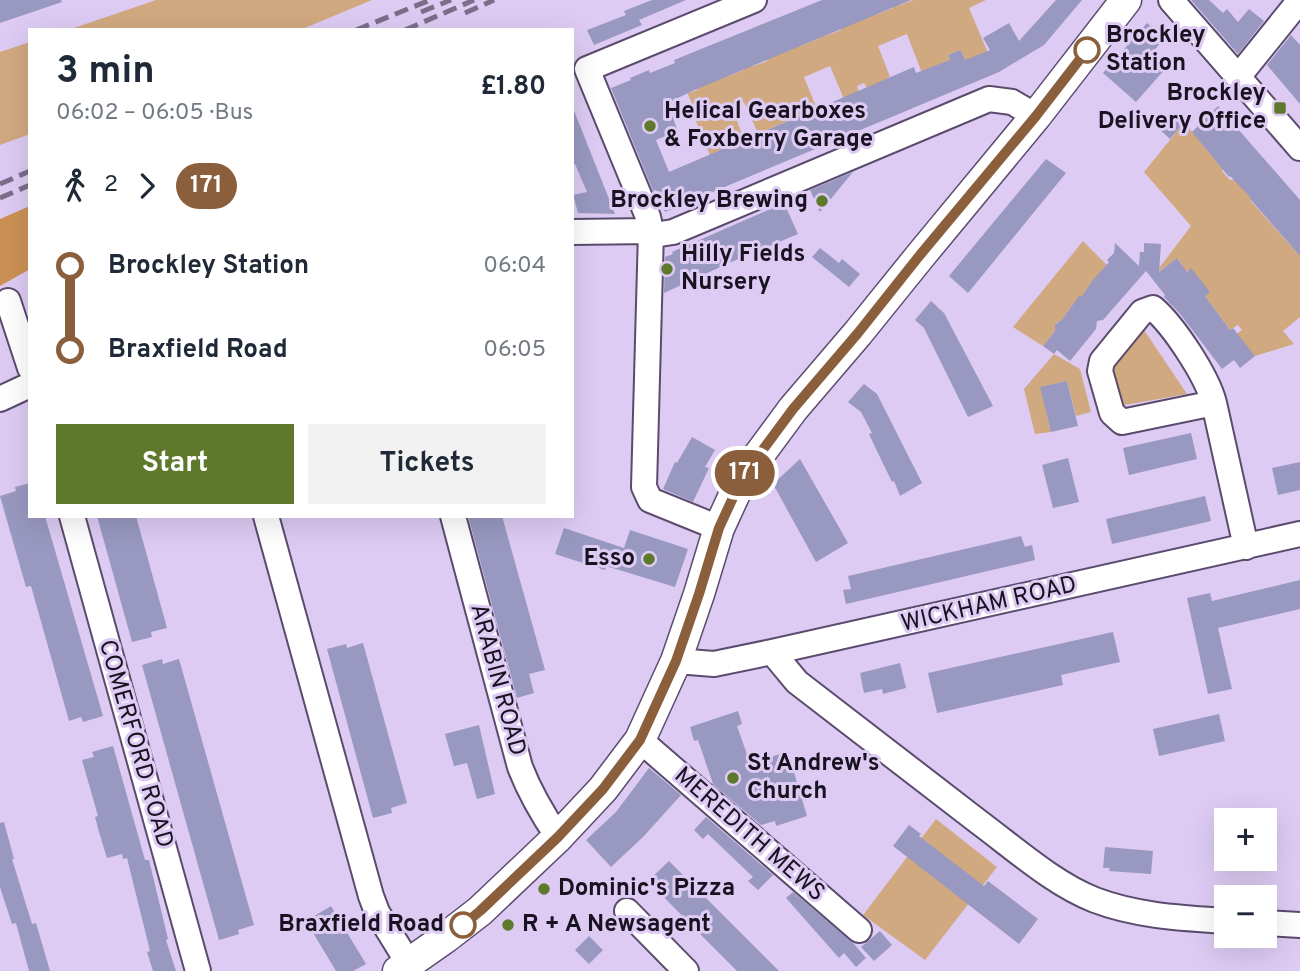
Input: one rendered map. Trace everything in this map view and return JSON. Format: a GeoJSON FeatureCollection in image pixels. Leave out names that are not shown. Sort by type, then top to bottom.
{"type":"FeatureCollection","features":[{"type":"Feature","properties":{"kind":"main road"},"geometry":{"type":"LineString","coordinates":[[403,968],[480,911],[558,837],[603,789],[640,740],[676,661],[719,528],[742,478],[786,418],[1036,116],[1126,0]]}},
{"type":"Feature","properties":{"kind":"street"},"geometry":{"type":"LineString","coordinates":[[719,528],[650,500],[644,487],[650,232],[648,217],[587,69],[754,0]]}},
{"type":"Feature","properties":{"kind":"street"},"geometry":{"type":"LineString","coordinates":[[1171,0],[1300,148]]}},
{"type":"Feature","properties":{"kind":"street"},"geometry":{"type":"LineString","coordinates":[[1238,77],[1300,0]]}},
{"type":"Feature","properties":{"kind":"street"},"geometry":{"type":"LineString","coordinates":[[574,232],[673,232],[989,99],[1012,102],[1036,116]]}},
{"type":"Feature","properties":{"kind":"street"},"geometry":{"type":"LineString","coordinates":[[8,301],[28,362]]}},
{"type":"Feature","properties":{"kind":"street"},"geometry":{"type":"LineString","coordinates":[[1214,403],[1122,422],[1112,412],[1100,371],[1102,361],[1142,312],[1153,308],[1163,317],[1204,376],[1211,391],[1214,403],[1246,547]]}},
{"type":"Feature","properties":{"kind":"street"},"geometry":{"type":"LineString","coordinates":[[0,399],[28,386]]}},
{"type":"Feature","properties":{"kind":"street","name":"COMERFORD ROAD"},"geometry":{"type":"LineString","coordinates":[[73,518],[198,971]]}},
{"type":"Feature","properties":{"kind":"street"},"geometry":{"type":"LineString","coordinates":[[267,518],[370,896],[403,968]]}},
{"type":"Feature","properties":{"kind":"street","name":"ARABIN ROAD"},"geometry":{"type":"LineString","coordinates":[[454,518],[520,767],[534,799],[558,837]]}},
{"type":"Feature","properties":{"kind":"street","name":"WICKHAM ROAD"},"geometry":{"type":"LineString","coordinates":[[676,661],[715,664],[1300,534]]}},
{"type":"Feature","properties":{"kind":"street"},"geometry":{"type":"LineString","coordinates":[[772,652],[797,682],[1026,858],[1068,886],[1094,900],[1128,911],[1214,920]]}},
{"type":"Feature","properties":{"kind":"street","name":"MEREDITH MEWS"},"geometry":{"type":"LineString","coordinates":[[640,740],[859,930]]}},
{"type":"Feature","properties":{"kind":"street"},"geometry":{"type":"LineString","coordinates":[[627,911],[686,971]]}},
{"type":"Feature","properties":{"kind":"street"},"geometry":{"type":"LineString","coordinates":[[1277,924],[1300,925]]}},
{"type":"Feature","properties":{"kind":"shaded area"},"geometry":{"type":"Polygon","coordinates":[[[156,0],[372,0],[305,28],[74,28],[156,0]]]}},
{"type":"Feature","properties":{"kind":"shaded area"},"geometry":{"type":"Polygon","coordinates":[[[890,0],[898,0],[900,5],[913,0],[986,0],[969,8],[996,72],[965,60],[961,50],[948,55],[953,69],[925,81],[907,34],[878,46],[890,77],[882,81],[888,96],[867,88],[864,83],[857,86],[864,106],[844,99],[830,66],[804,77],[817,109],[762,132],[764,147],[744,102],[732,107],[744,140],[715,168],[683,80],[689,93],[697,90],[692,77],[729,76],[744,70],[738,56],[745,54],[751,67],[767,61],[758,26],[762,24],[769,42],[797,32],[803,45],[818,39],[813,25],[820,23],[825,36],[841,30],[836,16],[878,14],[893,8],[890,0]]]}},
{"type":"Feature","properties":{"kind":"shaded area"},"geometry":{"type":"Polygon","coordinates":[[[28,43],[28,135],[0,145],[0,52],[28,43]]]}},
{"type":"Feature","properties":{"kind":"shaded area"},"geometry":{"type":"Polygon","coordinates":[[[1182,125],[1187,126],[1196,136],[1216,136],[1204,147],[1216,160],[1236,158],[1222,171],[1230,180],[1262,189],[1250,200],[1300,256],[1300,317],[1283,331],[1294,344],[1255,356],[1235,335],[1242,330],[1238,325],[1230,330],[1205,296],[1191,269],[1186,272],[1176,259],[1153,276],[1191,226],[1144,172],[1182,125]]]}},
{"type":"Feature","properties":{"kind":"shaded area"},"geometry":{"type":"Polygon","coordinates":[[[28,207],[28,270],[0,286],[0,219],[28,207]]]}},
{"type":"Feature","properties":{"kind":"shaded area"},"geometry":{"type":"Polygon","coordinates":[[[1083,241],[1108,266],[1061,321],[1058,321],[1055,331],[1043,346],[1013,327],[1083,241]]]}},
{"type":"Feature","properties":{"kind":"shaded area"},"geometry":{"type":"Polygon","coordinates":[[[1144,330],[1187,394],[1119,406],[1110,370],[1144,330]]]}},
{"type":"Feature","properties":{"kind":"shaded area"},"geometry":{"type":"Polygon","coordinates":[[[1054,354],[1080,369],[1091,412],[1076,416],[1067,381],[1041,387],[1051,432],[1035,434],[1024,389],[1054,354]]]}},
{"type":"Feature","properties":{"kind":"shaded area"},"geometry":{"type":"Polygon","coordinates":[[[936,819],[997,867],[925,960],[863,915],[936,819]]]}},
{"type":"Feature","properties":{"kind":"building"},"geometry":{"type":"Polygon","coordinates":[[[0,0],[61,0],[62,2],[0,23],[0,0]]]}},
{"type":"Feature","properties":{"kind":"building"},"geometry":{"type":"Polygon","coordinates":[[[652,0],[686,0],[639,20],[642,25],[594,45],[587,30],[626,15],[624,11],[652,0]]]}},
{"type":"Feature","properties":{"kind":"building"},"geometry":{"type":"Polygon","coordinates":[[[822,0],[911,0],[667,103],[678,131],[656,140],[669,172],[914,67],[916,73],[950,60],[948,55],[961,50],[965,60],[990,50],[983,38],[1009,23],[1019,41],[1056,0],[1082,0],[1044,45],[999,72],[665,212],[656,190],[653,191],[611,88],[822,0]]]}},
{"type":"Feature","properties":{"kind":"building"},"geometry":{"type":"Polygon","coordinates":[[[1191,0],[1209,0],[1223,13],[1227,9],[1238,22],[1249,9],[1264,21],[1238,54],[1191,0]]]}},
{"type":"Feature","properties":{"kind":"building"},"geometry":{"type":"Polygon","coordinates":[[[1147,23],[1165,38],[1150,55],[1166,68],[1136,102],[1103,73],[1147,23]]]}},
{"type":"Feature","properties":{"kind":"building"},"geometry":{"type":"Polygon","coordinates":[[[1291,35],[1300,45],[1300,104],[1267,65],[1291,35]]]}},
{"type":"Feature","properties":{"kind":"building"},"geometry":{"type":"Polygon","coordinates":[[[1218,106],[1300,200],[1300,256],[1192,132],[1218,106]]]}},
{"type":"Feature","properties":{"kind":"building"},"geometry":{"type":"Polygon","coordinates":[[[574,111],[615,214],[578,213],[574,195],[587,192],[575,164],[574,111]]]}},
{"type":"Feature","properties":{"kind":"building"},"geometry":{"type":"Polygon","coordinates":[[[1168,113],[1182,125],[1170,139],[1156,126],[1168,113]]]}},
{"type":"Feature","properties":{"kind":"building"},"geometry":{"type":"Polygon","coordinates":[[[1046,159],[1066,173],[968,293],[949,276],[1046,159]]]}},
{"type":"Feature","properties":{"kind":"building","name":"Brockley Brewing"},"geometry":{"type":"Polygon","coordinates":[[[853,172],[820,212],[810,190],[853,172]]]}},
{"type":"Feature","properties":{"kind":"building"},"geometry":{"type":"Polygon","coordinates":[[[784,203],[798,234],[664,293],[665,257],[784,203]]]}},
{"type":"Feature","properties":{"kind":"building"},"geometry":{"type":"Polygon","coordinates":[[[1115,243],[1139,266],[1144,243],[1161,244],[1159,272],[1177,258],[1187,272],[1191,268],[1210,292],[1205,296],[1230,330],[1233,328],[1255,356],[1240,368],[1234,360],[1222,369],[1146,271],[1103,320],[1097,321],[1096,329],[1070,361],[1057,350],[1054,354],[1043,346],[1055,331],[1055,325],[1109,262],[1107,260],[1114,253],[1115,243]]]}},
{"type":"Feature","properties":{"kind":"building"},"geometry":{"type":"Polygon","coordinates":[[[820,248],[839,263],[842,259],[860,274],[849,287],[812,257],[820,248]]]}},
{"type":"Feature","properties":{"kind":"building"},"geometry":{"type":"Polygon","coordinates":[[[931,301],[944,313],[993,406],[968,417],[924,328],[915,320],[931,301]]]}},
{"type":"Feature","properties":{"kind":"building"},"geometry":{"type":"Polygon","coordinates":[[[1067,381],[1078,426],[1051,432],[1040,387],[1067,381]]]}},
{"type":"Feature","properties":{"kind":"building"},"geometry":{"type":"Polygon","coordinates":[[[864,384],[877,394],[922,483],[900,496],[861,412],[848,402],[864,384]]]}},
{"type":"Feature","properties":{"kind":"building"},"geometry":{"type":"Polygon","coordinates":[[[1191,433],[1197,459],[1129,475],[1123,448],[1191,433]]]}},
{"type":"Feature","properties":{"kind":"building"},"geometry":{"type":"Polygon","coordinates":[[[692,437],[715,450],[705,467],[709,468],[693,502],[663,489],[675,462],[677,463],[692,437]]]}},
{"type":"Feature","properties":{"kind":"building"},"geometry":{"type":"Polygon","coordinates":[[[1068,458],[1079,502],[1053,508],[1042,465],[1068,458]]]}},
{"type":"Feature","properties":{"kind":"building"},"geometry":{"type":"Polygon","coordinates":[[[800,459],[848,543],[816,562],[773,484],[800,459]]]}},
{"type":"Feature","properties":{"kind":"building"},"geometry":{"type":"Polygon","coordinates":[[[1300,462],[1300,490],[1278,495],[1272,468],[1300,462]]]}},
{"type":"Feature","properties":{"kind":"building"},"geometry":{"type":"Polygon","coordinates":[[[28,484],[28,518],[46,518],[103,716],[83,722],[81,717],[69,721],[31,586],[26,587],[0,496],[16,491],[15,487],[28,484]]]}},
{"type":"Feature","properties":{"kind":"building"},"geometry":{"type":"Polygon","coordinates":[[[1205,496],[1211,521],[1112,544],[1106,519],[1205,496]]]}},
{"type":"Feature","properties":{"kind":"building"},"geometry":{"type":"Polygon","coordinates":[[[98,518],[137,518],[167,628],[151,632],[152,637],[132,642],[98,518]]]}},
{"type":"Feature","properties":{"kind":"building"},"geometry":{"type":"Polygon","coordinates":[[[469,518],[503,518],[545,670],[529,674],[534,693],[517,698],[469,518]]]}},
{"type":"Feature","properties":{"kind":"building"},"geometry":{"type":"Polygon","coordinates":[[[564,528],[624,548],[630,530],[688,549],[675,587],[606,566],[605,570],[555,554],[564,528]]]}},
{"type":"Feature","properties":{"kind":"building"},"geometry":{"type":"Polygon","coordinates":[[[1021,536],[1025,547],[1032,545],[1035,560],[846,604],[843,590],[851,589],[848,576],[1021,536]]]}},
{"type":"Feature","properties":{"kind":"building"},"geometry":{"type":"Polygon","coordinates":[[[1300,580],[1300,609],[1218,628],[1232,689],[1208,694],[1187,598],[1210,593],[1212,601],[1300,580]]]}},
{"type":"Feature","properties":{"kind":"building"},"geometry":{"type":"Polygon","coordinates":[[[1113,632],[1120,662],[1061,675],[1063,685],[937,713],[928,673],[1113,632]]]}},
{"type":"Feature","properties":{"kind":"building"},"geometry":{"type":"Polygon","coordinates":[[[363,643],[407,803],[391,808],[392,813],[373,818],[327,649],[346,644],[347,648],[363,643]]]}},
{"type":"Feature","properties":{"kind":"building"},"geometry":{"type":"Polygon","coordinates":[[[162,659],[163,664],[179,659],[254,925],[238,930],[239,934],[219,940],[142,665],[162,659]]]}},
{"type":"Feature","properties":{"kind":"building"},"geometry":{"type":"Polygon","coordinates":[[[900,663],[906,688],[883,694],[882,689],[864,693],[860,673],[900,663]]]}},
{"type":"Feature","properties":{"kind":"building"},"geometry":{"type":"Polygon","coordinates":[[[738,711],[742,724],[737,726],[750,763],[780,754],[782,761],[790,759],[807,816],[776,826],[775,821],[761,825],[713,784],[698,740],[694,741],[690,727],[738,711]]]}},
{"type":"Feature","properties":{"kind":"building"},"geometry":{"type":"Polygon","coordinates":[[[1219,714],[1225,741],[1159,756],[1153,729],[1219,714]]]}},
{"type":"Feature","properties":{"kind":"building"},"geometry":{"type":"Polygon","coordinates":[[[479,725],[495,794],[477,799],[467,763],[454,766],[445,734],[479,725]]]}},
{"type":"Feature","properties":{"kind":"building"},"geometry":{"type":"Polygon","coordinates":[[[113,746],[145,860],[149,860],[168,939],[166,940],[176,971],[153,971],[127,858],[123,859],[122,854],[107,858],[99,832],[95,817],[98,816],[82,760],[94,757],[92,752],[113,746]]]}},
{"type":"Feature","properties":{"kind":"building"},"geometry":{"type":"Polygon","coordinates":[[[649,768],[681,795],[611,867],[586,840],[616,812],[649,768]]]}},
{"type":"Feature","properties":{"kind":"building"},"geometry":{"type":"Polygon","coordinates":[[[706,817],[773,875],[758,890],[748,881],[753,877],[708,834],[703,839],[694,830],[706,817]]]}},
{"type":"Feature","properties":{"kind":"building"},"geometry":{"type":"Polygon","coordinates":[[[4,822],[32,924],[36,923],[50,971],[29,971],[16,923],[12,924],[0,887],[0,823],[4,822]]]}},
{"type":"Feature","properties":{"kind":"building"},"geometry":{"type":"Polygon","coordinates":[[[909,825],[921,834],[919,836],[984,886],[988,881],[1038,919],[1019,944],[893,846],[909,825]]]}},
{"type":"Feature","properties":{"kind":"building"},"geometry":{"type":"Polygon","coordinates":[[[1105,847],[1153,851],[1151,874],[1109,871],[1110,868],[1103,868],[1105,847]]]}},
{"type":"Feature","properties":{"kind":"building"},"geometry":{"type":"Polygon","coordinates":[[[669,861],[779,971],[737,971],[703,937],[648,881],[669,861]]]}},
{"type":"Feature","properties":{"kind":"building"},"geometry":{"type":"Polygon","coordinates":[[[793,892],[853,943],[866,958],[856,967],[844,953],[839,958],[786,898],[793,892]]]}},
{"type":"Feature","properties":{"kind":"building"},"geometry":{"type":"Polygon","coordinates":[[[331,906],[366,964],[353,971],[336,971],[306,921],[331,906]]]}},
{"type":"Feature","properties":{"kind":"building"},"geometry":{"type":"Polygon","coordinates":[[[880,931],[892,945],[874,961],[861,947],[880,931]]]}},
{"type":"Feature","properties":{"kind":"building"},"geometry":{"type":"Polygon","coordinates":[[[589,936],[603,950],[589,964],[575,950],[589,936]]]}},
{"type":"Feature","properties":{"kind":"railway"},"geometry":{"type":"LineString","coordinates":[[361,28],[430,0]]}},
{"type":"Feature","properties":{"kind":"railway"},"geometry":{"type":"LineString","coordinates":[[421,12],[451,0]]}},
{"type":"Feature","properties":{"kind":"railway"},"geometry":{"type":"LineString","coordinates":[[410,28],[474,0]]}},
{"type":"Feature","properties":{"kind":"railway"},"geometry":{"type":"LineString","coordinates":[[465,13],[494,0]]}},
{"type":"Feature","properties":{"kind":"railway"},"geometry":{"type":"LineString","coordinates":[[0,184],[28,172]]}},
{"type":"Feature","properties":{"kind":"railway"},"geometry":{"type":"LineString","coordinates":[[0,198],[28,186]]}},
{"type":"Feature","properties":{"kind":"bus line","name":"171"},"geometry":{"type":"LineString","coordinates":[[463,925],[558,837],[603,789],[640,740],[676,661],[719,528],[742,478],[793,409],[1036,116],[1087,50]]}},
{"type":"Feature","properties":{"kind":"place","name":"Brockley Station"},"geometry":{"type":"Point","coordinates":[1087,50]}},
{"type":"Feature","properties":{"kind":"place","name":"Brockley Delivery Office"},"geometry":{"type":"Point","coordinates":[1280,108]}},
{"type":"Feature","properties":{"kind":"place","name":"Helical Gearboxes & Foxberry Garage"},"geometry":{"type":"Point","coordinates":[650,126]}},
{"type":"Feature","properties":{"kind":"place","name":"Brockley Brewing"},"geometry":{"type":"Point","coordinates":[822,201]}},
{"type":"Feature","properties":{"kind":"place","name":"Hilly Fields Nursery"},"geometry":{"type":"Point","coordinates":[667,269]}},
{"type":"Feature","properties":{"kind":"place","name":"Esso"},"geometry":{"type":"Point","coordinates":[649,559]}},
{"type":"Feature","properties":{"kind":"place","name":"St Andrew's Church"},"geometry":{"type":"Point","coordinates":[733,778]}},
{"type":"Feature","properties":{"kind":"place","name":"Dominic's Pizza"},"geometry":{"type":"Point","coordinates":[544,889]}},
{"type":"Feature","properties":{"kind":"place","name":"Braxfield Road"},"geometry":{"type":"Point","coordinates":[463,925]}},
{"type":"Feature","properties":{"kind":"place","name":"R + A Newsagent"},"geometry":{"type":"Point","coordinates":[508,925]}}]}
